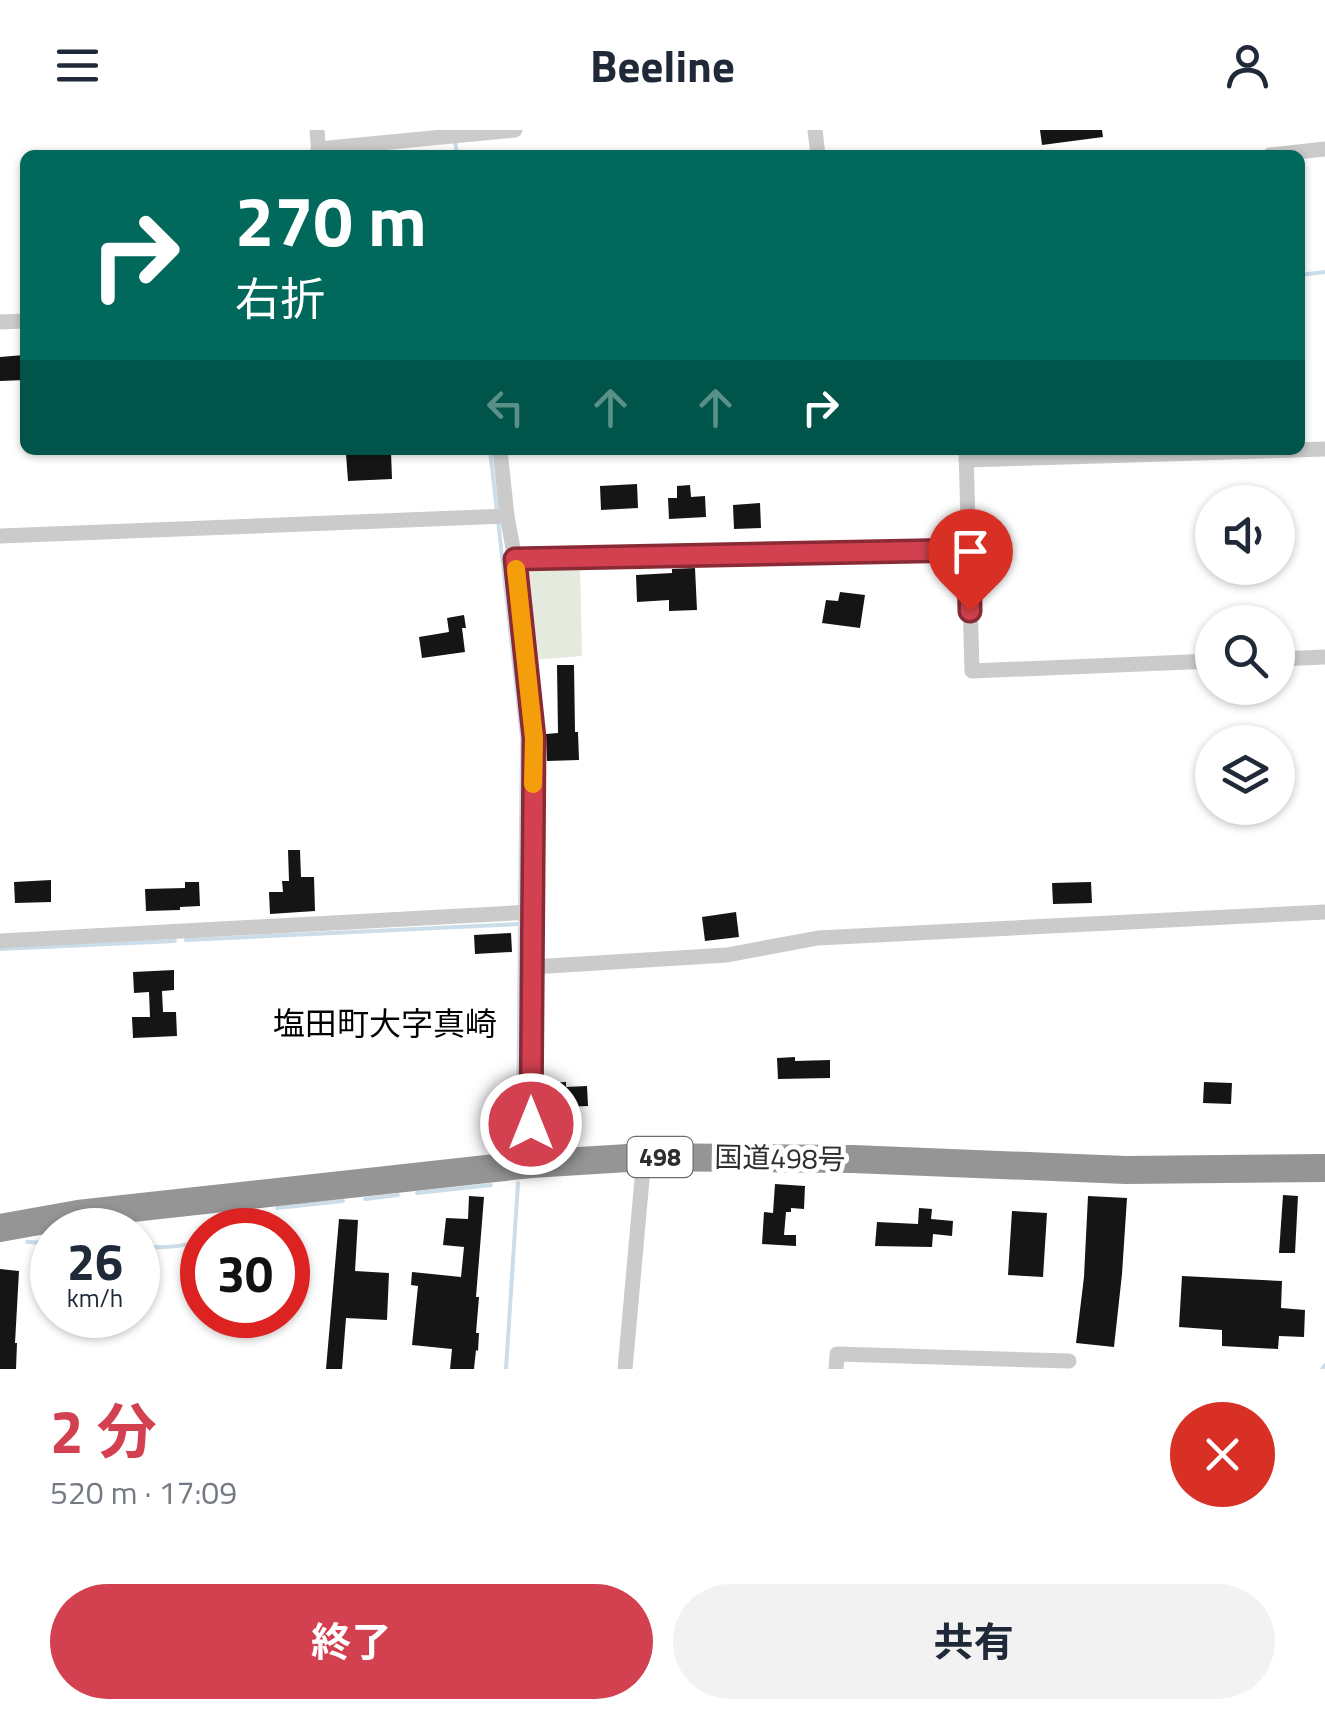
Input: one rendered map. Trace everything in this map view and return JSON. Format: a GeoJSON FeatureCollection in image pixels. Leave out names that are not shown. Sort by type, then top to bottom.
{"type":"FeatureCollection","features":[{"type":"Feature","properties":{"kind":"highway","name":"国道498号"},"geometry":{"type":"LineString","coordinates":[[0,1228],[78,1214],[531,1164],[644,1156],[853,1159],[1126,1170],[1325,1168]]}},
{"type":"Feature","properties":{"kind":"street"},"geometry":{"type":"LineString","coordinates":[[335,150],[515,130]]}},
{"type":"Feature","properties":{"kind":"street"},"geometry":{"type":"LineString","coordinates":[[501,455],[534,738],[531,1164]]}},
{"type":"Feature","properties":{"kind":"street"},"geometry":{"type":"LineString","coordinates":[[966,455],[972,672],[1195,662]]}},
{"type":"Feature","properties":{"kind":"street"},"geometry":{"type":"LineString","coordinates":[[0,536],[507,516]]}},
{"type":"Feature","properties":{"kind":"street"},"geometry":{"type":"LineString","coordinates":[[515,559],[969,550]]}},
{"type":"Feature","properties":{"kind":"street"},"geometry":{"type":"LineString","coordinates":[[1295,657],[1325,656]]}},
{"type":"Feature","properties":{"kind":"street"},"geometry":{"type":"LineString","coordinates":[[0,942],[533,912]]}},
{"type":"Feature","properties":{"kind":"street"},"geometry":{"type":"LineString","coordinates":[[532,967],[727,955],[818,938],[1325,912]]}},
{"type":"Feature","properties":{"kind":"street"},"geometry":{"type":"LineString","coordinates":[[625,1369],[644,1156]]}},
{"type":"Feature","properties":{"kind":"street"},"geometry":{"type":"LineString","coordinates":[[836,1369],[837,1354],[1068,1361]]}},
{"type":"Feature","properties":{"kind":"shaded area"},"geometry":{"type":"Polygon","coordinates":[[[524,566],[580,566],[582,656],[532,660],[524,566]]]}},
{"type":"Feature","properties":{"kind":"building"},"geometry":{"type":"Polygon","coordinates":[[[1040,130],[1102,130],[1103,137],[1042,145],[1040,130]]]}},
{"type":"Feature","properties":{"kind":"building"},"geometry":{"type":"Polygon","coordinates":[[[20,355],[20,380],[0,381],[0,357],[20,355]]]}},
{"type":"Feature","properties":{"kind":"building"},"geometry":{"type":"Polygon","coordinates":[[[346,455],[391,455],[392,479],[348,481],[346,455]]]}},
{"type":"Feature","properties":{"kind":"building"},"geometry":{"type":"Polygon","coordinates":[[[637,484],[638,508],[601,510],[600,486],[637,484]]]}},
{"type":"Feature","properties":{"kind":"building"},"geometry":{"type":"Polygon","coordinates":[[[690,485],[691,497],[705,496],[706,517],[669,519],[668,498],[677,498],[677,486],[690,485]]]}},
{"type":"Feature","properties":{"kind":"building"},"geometry":{"type":"Polygon","coordinates":[[[760,503],[761,528],[734,529],[733,505],[760,503]]]}},
{"type":"Feature","properties":{"kind":"building"},"geometry":{"type":"Polygon","coordinates":[[[695,568],[697,610],[669,611],[669,600],[637,602],[636,575],[695,568]]]}},
{"type":"Feature","properties":{"kind":"building"},"geometry":{"type":"Polygon","coordinates":[[[840,592],[865,595],[860,628],[822,623],[826,600],[838,601],[840,592]]]}},
{"type":"Feature","properties":{"kind":"building"},"geometry":{"type":"Polygon","coordinates":[[[464,615],[465,652],[422,658],[419,637],[449,632],[447,618],[464,615]]]}},
{"type":"Feature","properties":{"kind":"building"},"geometry":{"type":"Polygon","coordinates":[[[557,665],[574,665],[579,760],[547,761],[546,734],[558,733],[557,665]]]}},
{"type":"Feature","properties":{"kind":"building"},"geometry":{"type":"Polygon","coordinates":[[[288,850],[300,850],[301,877],[314,877],[315,911],[270,914],[269,892],[283,892],[282,881],[289,881],[288,850]]]}},
{"type":"Feature","properties":{"kind":"building"},"geometry":{"type":"Polygon","coordinates":[[[51,880],[51,902],[15,903],[14,882],[51,880]]]}},
{"type":"Feature","properties":{"kind":"building"},"geometry":{"type":"Polygon","coordinates":[[[185,882],[199,882],[200,906],[146,911],[145,889],[185,888],[185,882]]]}},
{"type":"Feature","properties":{"kind":"building"},"geometry":{"type":"Polygon","coordinates":[[[1091,882],[1092,903],[1053,904],[1052,883],[1091,882]]]}},
{"type":"Feature","properties":{"kind":"building"},"geometry":{"type":"Polygon","coordinates":[[[736,912],[739,937],[705,941],[702,917],[736,912]]]}},
{"type":"Feature","properties":{"kind":"building"},"geometry":{"type":"Polygon","coordinates":[[[511,933],[512,952],[475,954],[474,935],[511,933]]]}},
{"type":"Feature","properties":{"kind":"building"},"geometry":{"type":"Polygon","coordinates":[[[174,970],[174,990],[162,991],[163,1012],[176,1012],[177,1036],[133,1038],[132,1017],[150,1017],[149,992],[134,993],[133,972],[174,970]]]}},
{"type":"Feature","properties":{"kind":"building"},"geometry":{"type":"Polygon","coordinates":[[[795,1057],[795,1061],[830,1060],[830,1078],[778,1079],[777,1058],[795,1057]]]}},
{"type":"Feature","properties":{"kind":"building"},"geometry":{"type":"Polygon","coordinates":[[[566,1082],[566,1087],[587,1086],[588,1106],[561,1107],[562,1122],[546,1123],[544,1083],[566,1082]]]}},
{"type":"Feature","properties":{"kind":"building"},"geometry":{"type":"Polygon","coordinates":[[[1204,1082],[1232,1083],[1231,1104],[1203,1103],[1204,1082]]]}},
{"type":"Feature","properties":{"kind":"building"},"geometry":{"type":"Polygon","coordinates":[[[775,1184],[805,1186],[804,1209],[791,1208],[791,1212],[786,1212],[784,1235],[796,1235],[796,1246],[762,1244],[764,1212],[773,1213],[775,1184]]]}},
{"type":"Feature","properties":{"kind":"building"},"geometry":{"type":"Polygon","coordinates":[[[1283,1195],[1298,1196],[1295,1253],[1279,1253],[1283,1195]]]}},
{"type":"Feature","properties":{"kind":"building"},"geometry":{"type":"Polygon","coordinates":[[[469,1196],[484,1197],[476,1297],[478,1351],[474,1369],[450,1369],[452,1349],[412,1345],[418,1286],[411,1285],[412,1272],[461,1277],[464,1247],[443,1245],[446,1218],[468,1219],[469,1196]]]}},
{"type":"Feature","properties":{"kind":"building"},"geometry":{"type":"Polygon","coordinates":[[[1088,1196],[1127,1198],[1114,1347],[1076,1343],[1088,1196]]]}},
{"type":"Feature","properties":{"kind":"building"},"geometry":{"type":"Polygon","coordinates":[[[919,1208],[932,1209],[931,1219],[953,1221],[952,1236],[933,1234],[932,1247],[875,1246],[877,1222],[918,1224],[919,1208]]]}},
{"type":"Feature","properties":{"kind":"building"},"geometry":{"type":"Polygon","coordinates":[[[1012,1211],[1047,1213],[1043,1277],[1008,1275],[1012,1211]]]}},
{"type":"Feature","properties":{"kind":"building"},"geometry":{"type":"Polygon","coordinates":[[[339,1219],[358,1220],[355,1271],[389,1273],[387,1320],[346,1318],[342,1369],[326,1369],[339,1219]]]}},
{"type":"Feature","properties":{"kind":"building"},"geometry":{"type":"Polygon","coordinates":[[[0,1269],[19,1271],[16,1369],[0,1369],[0,1269]]]}},
{"type":"Feature","properties":{"kind":"building"},"geometry":{"type":"Polygon","coordinates":[[[1182,1276],[1282,1281],[1281,1308],[1305,1310],[1304,1337],[1279,1336],[1278,1349],[1222,1346],[1222,1330],[1179,1327],[1182,1276]]]}},
{"type":"Feature","properties":{"kind":"waterway"},"geometry":{"type":"LineString","coordinates":[[455,140],[456,150]]}},
{"type":"Feature","properties":{"kind":"waterway"},"geometry":{"type":"LineString","coordinates":[[1305,274],[1325,272]]}},
{"type":"Feature","properties":{"kind":"waterway"},"geometry":{"type":"LineString","coordinates":[[491,455],[497,511]]}},
{"type":"Feature","properties":{"kind":"waterway"},"geometry":{"type":"LineString","coordinates":[[498,520],[522,738],[520,909]]}},
{"type":"Feature","properties":{"kind":"waterway"},"geometry":{"type":"LineString","coordinates":[[513,1143],[518,1118],[520,919]]}},
{"type":"Feature","properties":{"kind":"waterway"},"geometry":{"type":"LineString","coordinates":[[186,940],[520,924]]}},
{"type":"Feature","properties":{"kind":"waterway"},"geometry":{"type":"LineString","coordinates":[[0,949],[175,941]]}},
{"type":"Feature","properties":{"kind":"waterway"},"geometry":{"type":"LineString","coordinates":[[506,1369],[518,1183]]}},
{"type":"Feature","properties":{"kind":"waterway"},"geometry":{"type":"LineString","coordinates":[[417,1193],[491,1185]]}},
{"type":"Feature","properties":{"kind":"waterway"},"geometry":{"type":"LineString","coordinates":[[365,1199],[398,1195]]}},
{"type":"Feature","properties":{"kind":"waterway"},"geometry":{"type":"LineString","coordinates":[[277,1208],[343,1201]]}},
{"type":"Feature","properties":{"kind":"waterway"},"geometry":{"type":"LineString","coordinates":[[160,1247],[180,1246]]}},
{"type":"Feature","properties":{"kind":"waterway"},"geometry":{"type":"LineString","coordinates":[[1322,1369],[1325,1365]]}},
{"type":"Feature","properties":{"kind":"slow traffic"},"geometry":{"type":"LineString","coordinates":[[516,569],[534,738],[533,784]]}},
{"type":"Feature","properties":{"kind":"district","name":"塩田町大字真崎"},"geometry":{"type":"Point","coordinates":[385,1024]}},
{"type":"Feature","properties":{"kind":"route"},"geometry":{"type":"LineString","coordinates":[[531,1124],[534,738],[515,559],[969,550],[970,611]]}}]}
